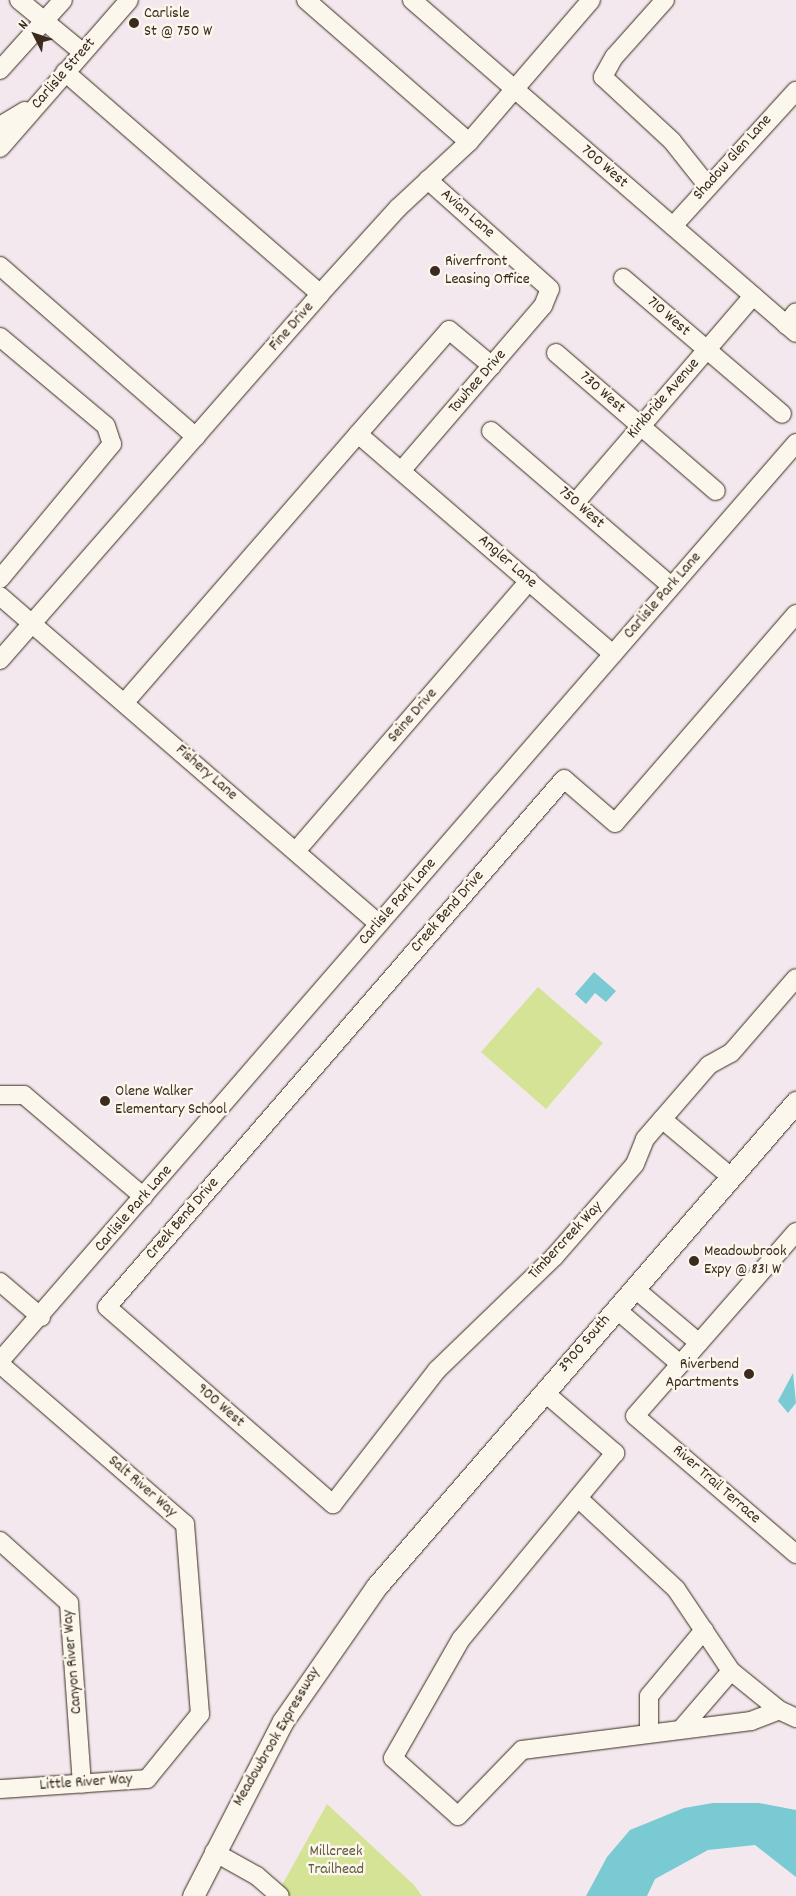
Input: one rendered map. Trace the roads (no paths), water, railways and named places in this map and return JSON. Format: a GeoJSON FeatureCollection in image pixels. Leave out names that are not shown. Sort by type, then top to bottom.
{"type":"FeatureCollection","features":[{"type":"Feature","properties":{"kind":"main road","name":"3900 South"},"geometry":{"type":"LineString","coordinates":[[376,1587],[796,1102]]}},
{"type":"Feature","properties":{"kind":"main road","name":"Meadowbrook Expressway"},"geometry":{"type":"LineString","coordinates":[[192,1896],[283,1721],[376,1587]]}},
{"type":"Feature","properties":{"kind":"street"},"geometry":{"type":"LineString","coordinates":[[19,0],[82,52]]}},
{"type":"Feature","properties":{"kind":"street"},"geometry":{"type":"LineString","coordinates":[[0,70],[63,0]]}},
{"type":"Feature","properties":{"kind":"street","name":"Carlisle Street"},"geometry":{"type":"LineString","coordinates":[[0,148],[129,0]]}},
{"type":"Feature","properties":{"kind":"street"},"geometry":{"type":"LineString","coordinates":[[306,0],[469,142]]}},
{"type":"Feature","properties":{"kind":"street","name":"700 West"},"geometry":{"type":"LineString","coordinates":[[412,0],[753,296],[793,324]]}},
{"type":"Feature","properties":{"kind":"street","name":"Fine Drive"},"geometry":{"type":"LineString","coordinates":[[0,660],[320,294],[428,180],[469,142],[591,0]]}},
{"type":"Feature","properties":{"kind":"street"},"geometry":{"type":"LineString","coordinates":[[665,0],[614,57],[603,76],[672,141],[708,185]]}},
{"type":"Feature","properties":{"kind":"street"},"geometry":{"type":"LineString","coordinates":[[65,72],[320,294]]}},
{"type":"Feature","properties":{"kind":"street","name":"Shadow Glen Lane"},"geometry":{"type":"LineString","coordinates":[[673,226],[708,185],[796,91]]}},
{"type":"Feature","properties":{"kind":"street"},"geometry":{"type":"LineString","coordinates":[[0,126],[40,102]]}},
{"type":"Feature","properties":{"kind":"street","name":"Avian Lane"},"geometry":{"type":"LineString","coordinates":[[428,180],[550,289]]}},
{"type":"Feature","properties":{"kind":"street"},"geometry":{"type":"LineString","coordinates":[[0,266],[196,438]]}},
{"type":"Feature","properties":{"kind":"street","name":"710 West"},"geometry":{"type":"LineString","coordinates":[[622,278],[782,414]]}},
{"type":"Feature","properties":{"kind":"street","name":"Towhee Drive"},"geometry":{"type":"LineString","coordinates":[[401,471],[543,306],[550,289]]}},
{"type":"Feature","properties":{"kind":"street","name":"Kirkbride Avenue"},"geometry":{"type":"LineString","coordinates":[[574,503],[753,296]]}},
{"type":"Feature","properties":{"kind":"street"},"geometry":{"type":"LineString","coordinates":[[125,702],[449,330],[492,366]]}},
{"type":"Feature","properties":{"kind":"street"},"geometry":{"type":"LineString","coordinates":[[0,336],[106,426],[112,444],[0,579]]}},
{"type":"Feature","properties":{"kind":"street","name":"730 West"},"geometry":{"type":"LineString","coordinates":[[556,353],[716,491]]}},
{"type":"Feature","properties":{"kind":"street","name":"750 West"},"geometry":{"type":"LineString","coordinates":[[491,431],[671,586]]}},
{"type":"Feature","properties":{"kind":"street","name":"Angler Lane"},"geometry":{"type":"LineString","coordinates":[[358,434],[613,654]]}},
{"type":"Feature","properties":{"kind":"street","name":"Carlisle Park Lane"},"geometry":{"type":"LineString","coordinates":[[0,1363],[796,443]]}},
{"type":"Feature","properties":{"kind":"street","name":"Seine Drive"},"geometry":{"type":"LineString","coordinates":[[296,851],[529,581]]}},
{"type":"Feature","properties":{"kind":"street","name":"Fishery Lane"},"geometry":{"type":"LineString","coordinates":[[0,596],[125,702],[379,924]]}},
{"type":"Feature","properties":{"kind":"street","name":"Creek Bend Drive"},"geometry":{"type":"LineString","coordinates":[[107,1307],[564,779],[615,823],[796,614]]}},
{"type":"Feature","properties":{"kind":"street","name":"Timbercreek Way"},"geometry":{"type":"LineString","coordinates":[[333,1504],[438,1370],[554,1257],[628,1171],[645,1139],[662,1119],[709,1065],[731,1053],[796,978]]}},
{"type":"Feature","properties":{"kind":"street"},"geometry":{"type":"LineString","coordinates":[[0,1095],[24,1094],[144,1197]]}},
{"type":"Feature","properties":{"kind":"street"},"geometry":{"type":"LineString","coordinates":[[662,1119],[731,1177]]}},
{"type":"Feature","properties":{"kind":"street"},"geometry":{"type":"LineString","coordinates":[[616,1309],[680,1364],[796,1232]]}},
{"type":"Feature","properties":{"kind":"street"},"geometry":{"type":"LineString","coordinates":[[0,1282],[40,1317]]}},
{"type":"Feature","properties":{"kind":"street"},"geometry":{"type":"LineString","coordinates":[[634,1288],[699,1343]]}},
{"type":"Feature","properties":{"kind":"street","name":"900 West"},"geometry":{"type":"LineString","coordinates":[[107,1307],[333,1504]]}},
{"type":"Feature","properties":{"kind":"street","name":"Salt River Way"},"geometry":{"type":"LineString","coordinates":[[0,1363],[186,1524],[200,1714]]}},
{"type":"Feature","properties":{"kind":"street","name":"River Trail Terrace"},"geometry":{"type":"LineString","coordinates":[[680,1364],[635,1416],[796,1554]]}},
{"type":"Feature","properties":{"kind":"street"},"geometry":{"type":"LineString","coordinates":[[544,1392],[615,1453],[461,1639],[394,1758],[458,1816],[522,1750],[649,1732],[751,1721],[779,1710]]}},
{"type":"Feature","properties":{"kind":"street"},"geometry":{"type":"LineString","coordinates":[[578,1498],[676,1589],[731,1671],[779,1710],[796,1718]]}},
{"type":"Feature","properties":{"kind":"street","name":"Canyon River Way"},"geometry":{"type":"LineString","coordinates":[[0,1541],[69,1603],[82,1784]]}},
{"type":"Feature","properties":{"kind":"street"},"geometry":{"type":"LineString","coordinates":[[649,1732],[648,1696],[704,1630]]}},
{"type":"Feature","properties":{"kind":"street"},"geometry":{"type":"LineString","coordinates":[[682,1728],[731,1671]]}},
{"type":"Feature","properties":{"kind":"street","name":"Little River Way"},"geometry":{"type":"LineString","coordinates":[[0,1789],[147,1779],[200,1714]]}},
{"type":"Feature","properties":{"kind":"street"},"geometry":{"type":"LineString","coordinates":[[214,1852],[258,1876],[280,1896]]}},
{"type":"Feature","properties":{"kind":"water"},"geometry":{"type":"Polygon","coordinates":[[[594,972],[616,991],[606,1002],[595,993],[586,1004],[575,994],[594,972]]]}},
{"type":"Feature","properties":{"kind":"water"},"geometry":{"type":"Polygon","coordinates":[[[793,1373],[796,1403],[788,1413],[778,1401],[793,1373]]]}},
{"type":"Feature","properties":{"kind":"water"},"geometry":{"type":"Polygon","coordinates":[[[713,1803],[759,1803],[796,1810],[796,1877],[755,1845],[708,1850],[655,1879],[647,1896],[586,1896],[607,1857],[630,1830],[684,1808],[713,1803]]]}},
{"type":"Feature","properties":{"kind":"place","name":"Carlisle St @ 750 W"},"geometry":{"type":"Point","coordinates":[134,23]}},
{"type":"Feature","properties":{"kind":"place","name":"Riverfront Leasing Office"},"geometry":{"type":"Point","coordinates":[435,271]}},
{"type":"Feature","properties":{"kind":"place","name":"Olene Walker Elementary School"},"geometry":{"type":"Point","coordinates":[105,1101]}},
{"type":"Feature","properties":{"kind":"place","name":"Meadowbrook Expy @ 831 W"},"geometry":{"type":"Point","coordinates":[694,1261]}},
{"type":"Feature","properties":{"kind":"place","name":"Riverbend Apartments"},"geometry":{"type":"Point","coordinates":[749,1374]}},
{"type":"Feature","properties":{"kind":"park label","name":"Millcreek Trailhead"},"geometry":{"type":"Point","coordinates":[336,1861]}}]}
